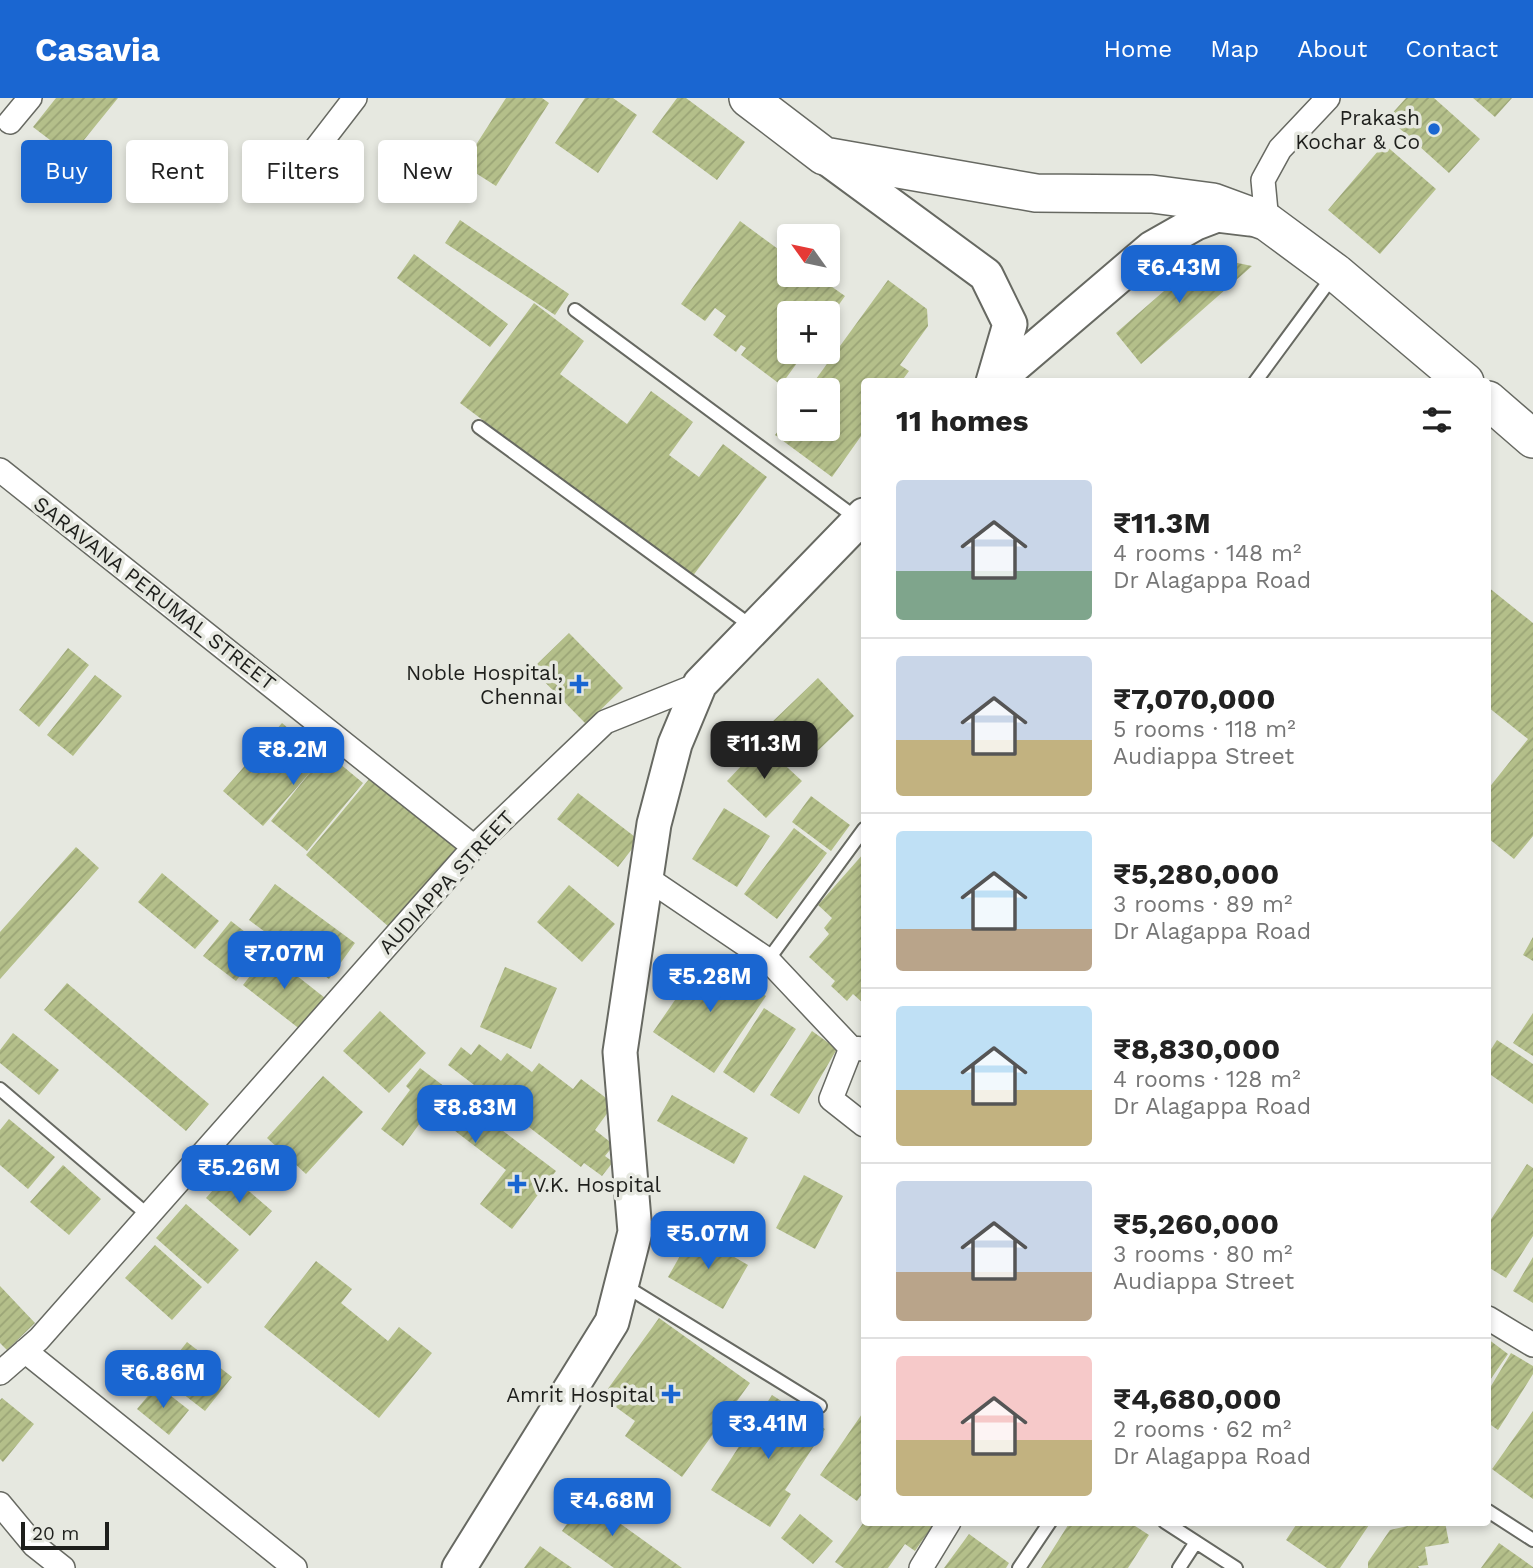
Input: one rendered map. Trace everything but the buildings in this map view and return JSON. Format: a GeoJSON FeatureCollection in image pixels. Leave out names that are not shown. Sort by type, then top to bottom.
{"type":"FeatureCollection","features":[{"type":"Feature","properties":{"kind":"main road"},"geometry":{"type":"LineString","coordinates":[[748,98],[985,275],[1010,324],[995,378]]}},
{"type":"Feature","properties":{"kind":"main road"},"geometry":{"type":"LineString","coordinates":[[824,156],[1036,193],[1152,194],[1213,202],[1267,222],[1336,273],[1460,378]]}},
{"type":"Feature","properties":{"kind":"main road"},"geometry":{"type":"LineString","coordinates":[[999,378],[1152,248],[1196,223],[1217,215],[1267,222]]}},
{"type":"Feature","properties":{"kind":"main road"},"geometry":{"type":"LineString","coordinates":[[1491,403],[1533,439]]}},
{"type":"Feature","properties":{"kind":"main road"},"geometry":{"type":"LineString","coordinates":[[459,1568],[612,1322],[635,1232],[621,1052],[654,824],[675,744],[700,684],[861,519]]}},
{"type":"Feature","properties":{"kind":"street"},"geometry":{"type":"LineString","coordinates":[[10,122],[30,98]]}},
{"type":"Feature","properties":{"kind":"street"},"geometry":{"type":"LineString","coordinates":[[323,140],[355,98]]}},
{"type":"Feature","properties":{"kind":"street"},"geometry":{"type":"LineString","coordinates":[[1267,222],[1263,180],[1280,149],[1328,98]]}},
{"type":"Feature","properties":{"kind":"street","name":"SARAVANA PERUMAL STREET"},"geometry":{"type":"LineString","coordinates":[[0,470],[474,847]]}},
{"type":"Feature","properties":{"kind":"street","name":"AUDIAPPA STREET"},"geometry":{"type":"LineString","coordinates":[[0,1373],[38,1339],[474,847],[605,722],[700,684]]}},
{"type":"Feature","properties":{"kind":"street"},"geometry":{"type":"LineString","coordinates":[[647,878],[768,960],[858,1049],[831,1099],[861,1123]]}},
{"type":"Feature","properties":{"kind":"street"},"geometry":{"type":"LineString","coordinates":[[1491,1320],[1533,1345]]}},
{"type":"Feature","properties":{"kind":"street"},"geometry":{"type":"LineString","coordinates":[[25,1350],[295,1568]]}},
{"type":"Feature","properties":{"kind":"street"},"geometry":{"type":"LineString","coordinates":[[0,1504],[34,1545],[63,1568]]}},
{"type":"Feature","properties":{"kind":"street"},"geometry":{"type":"LineString","coordinates":[[921,1568],[947,1526]]}},
{"type":"Feature","properties":{"kind":"lane"},"geometry":{"type":"LineString","coordinates":[[1258,378],[1336,273]]}},
{"type":"Feature","properties":{"kind":"lane"},"geometry":{"type":"LineString","coordinates":[[575,310],[861,517]]}},
{"type":"Feature","properties":{"kind":"lane"},"geometry":{"type":"LineString","coordinates":[[479,427],[754,628]]}},
{"type":"Feature","properties":{"kind":"lane"},"geometry":{"type":"LineString","coordinates":[[768,960],[861,833]]}},
{"type":"Feature","properties":{"kind":"lane"},"geometry":{"type":"LineString","coordinates":[[0,1089],[148,1215]]}},
{"type":"Feature","properties":{"kind":"lane"},"geometry":{"type":"LineString","coordinates":[[622,1283],[820,1406]]}},
{"type":"Feature","properties":{"kind":"lane"},"geometry":{"type":"LineString","coordinates":[[1491,1513],[1533,1540]]}},
{"type":"Feature","properties":{"kind":"lane"},"geometry":{"type":"LineString","coordinates":[[1019,1568],[1047,1526]]}},
{"type":"Feature","properties":{"kind":"lane"},"geometry":{"type":"LineString","coordinates":[[1171,1526],[1236,1568]]}},
{"type":"Feature","properties":{"kind":"lane"},"geometry":{"type":"LineString","coordinates":[[1179,1568],[1196,1542]]}},
{"type":"Feature","properties":{"kind":"place","name":"Prakash Kochar & Co"},"geometry":{"type":"Point","coordinates":[1434,129]}},
{"type":"Feature","properties":{"kind":"place","name":"Noble Hospital, Chennai"},"geometry":{"type":"Point","coordinates":[579,684]}},
{"type":"Feature","properties":{"kind":"place","name":"V.K. Hospital"},"geometry":{"type":"Point","coordinates":[517,1184]}},
{"type":"Feature","properties":{"kind":"place","name":"Amrit Hospital"},"geometry":{"type":"Point","coordinates":[671,1394]}}]}
